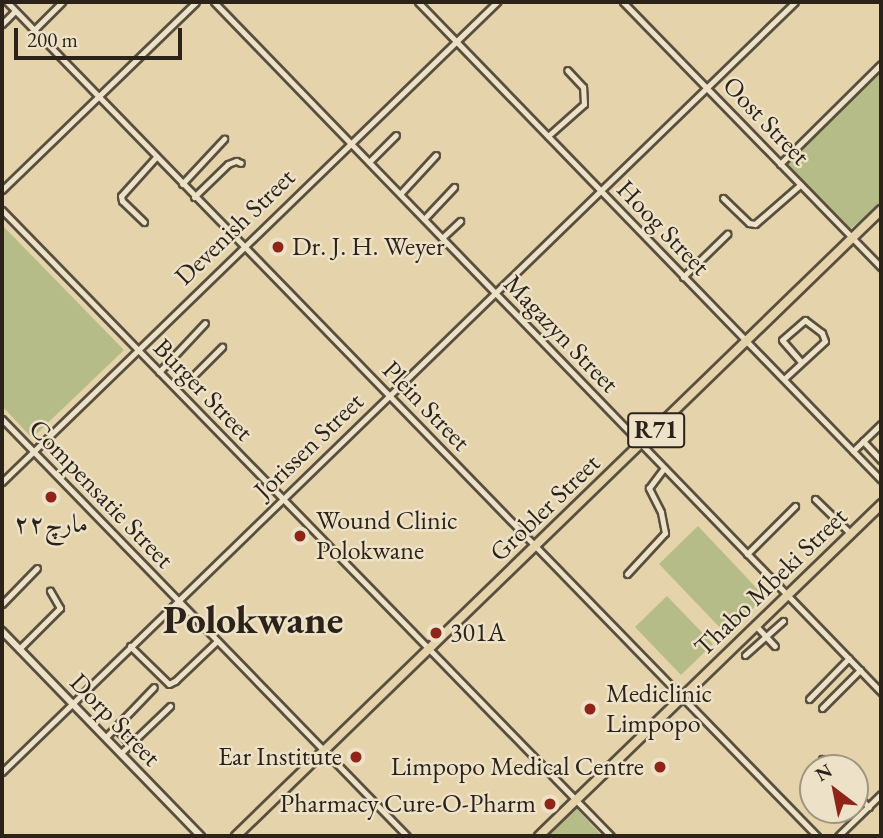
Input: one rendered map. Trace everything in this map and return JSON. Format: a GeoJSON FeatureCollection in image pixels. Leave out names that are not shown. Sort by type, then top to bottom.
{"type":"FeatureCollection","features":[{"type":"Feature","properties":{"kind":"main road","name":"Grobler Street"},"geometry":{"type":"LineString","coordinates":[[236,836],[881,210]]}},
{"type":"Feature","properties":{"kind":"main road","name":"Thabo Mbeki Street"},"geometry":{"type":"LineString","coordinates":[[539,836],[881,504]]}},
{"type":"Feature","properties":{"kind":"street","name":"Plein Street"},"geometry":{"type":"LineString","coordinates":[[7,2],[817,836]]}},
{"type":"Feature","properties":{"kind":"street"},"geometry":{"type":"LineString","coordinates":[[34,30],[62,2]]}},
{"type":"Feature","properties":{"kind":"street"},"geometry":{"type":"LineString","coordinates":[[2,190],[196,2]]}},
{"type":"Feature","properties":{"kind":"street","name":"Magazyn Street"},"geometry":{"type":"LineString","coordinates":[[214,2],[881,692]]}},
{"type":"Feature","properties":{"kind":"street","name":"Hoog Street"},"geometry":{"type":"LineString","coordinates":[[418,2],[881,480]]}},
{"type":"Feature","properties":{"kind":"street","name":"Devenish Street"},"geometry":{"type":"LineString","coordinates":[[2,482],[242,246],[497,2]]}},
{"type":"Feature","properties":{"kind":"street","name":"Oost Street"},"geometry":{"type":"LineString","coordinates":[[623,2],[881,267]]}},
{"type":"Feature","properties":{"kind":"street"},"geometry":{"type":"LineString","coordinates":[[630,9],[637,2]]}},
{"type":"Feature","properties":{"kind":"street","name":"Jorissen Street"},"geometry":{"type":"LineString","coordinates":[[2,772],[794,2]]}},
{"type":"Feature","properties":{"kind":"street"},"geometry":{"type":"LineString","coordinates":[[2,24],[15,10]]}},
{"type":"Feature","properties":{"kind":"street"},"geometry":{"type":"LineString","coordinates":[[780,164],[881,64]]}},
{"type":"Feature","properties":{"kind":"street"},"geometry":{"type":"LineString","coordinates":[[548,136],[584,104],[583,87],[567,70]]}},
{"type":"Feature","properties":{"kind":"street"},"geometry":{"type":"LineString","coordinates":[[369,162],[396,135]]}},
{"type":"Feature","properties":{"kind":"street"},"geometry":{"type":"LineString","coordinates":[[182,184],[224,139]]}},
{"type":"Feature","properties":{"kind":"street"},"geometry":{"type":"LineString","coordinates":[[400,194],[436,155]]}},
{"type":"Feature","properties":{"kind":"street"},"geometry":{"type":"LineString","coordinates":[[144,222],[124,203],[121,196],[156,157]]}},
{"type":"Feature","properties":{"kind":"street"},"geometry":{"type":"LineString","coordinates":[[194,197],[228,164],[236,161],[241,163]]}},
{"type":"Feature","properties":{"kind":"street"},"geometry":{"type":"LineString","coordinates":[[723,198],[750,223],[755,224],[800,185]]}},
{"type":"Feature","properties":{"kind":"street"},"geometry":{"type":"LineString","coordinates":[[424,219],[454,187]]}},
{"type":"Feature","properties":{"kind":"street","name":"Burger Street"},"geometry":{"type":"LineString","coordinates":[[2,210],[611,836]]}},
{"type":"Feature","properties":{"kind":"street"},"geometry":{"type":"LineString","coordinates":[[442,238],[460,220]]}},
{"type":"Feature","properties":{"kind":"street"},"geometry":{"type":"LineString","coordinates":[[683,277],[727,234]]}},
{"type":"Feature","properties":{"kind":"street"},"geometry":{"type":"LineString","coordinates":[[785,378],[825,340],[819,330],[804,320],[782,340],[800,361]]}},
{"type":"Feature","properties":{"kind":"street"},"geometry":{"type":"LineString","coordinates":[[159,372],[205,323]]}},
{"type":"Feature","properties":{"kind":"street"},"geometry":{"type":"LineString","coordinates":[[168,361],[189,380],[222,347]]}},
{"type":"Feature","properties":{"kind":"street","name":"Compensatie Street"},"geometry":{"type":"LineString","coordinates":[[2,419],[407,836]]}},
{"type":"Feature","properties":{"kind":"street"},"geometry":{"type":"LineString","coordinates":[[853,451],[881,424]]}},
{"type":"Feature","properties":{"kind":"street"},"geometry":{"type":"LineString","coordinates":[[863,441],[881,460]]}},
{"type":"Feature","properties":{"kind":"street"},"geometry":{"type":"LineString","coordinates":[[626,574],[665,533],[661,512],[649,488],[664,468]]}},
{"type":"Feature","properties":{"kind":"street"},"geometry":{"type":"LineString","coordinates":[[816,499],[851,534]]}},
{"type":"Feature","properties":{"kind":"street"},"geometry":{"type":"LineString","coordinates":[[747,554],[795,506]]}},
{"type":"Feature","properties":{"kind":"street"},"geometry":{"type":"LineString","coordinates":[[2,604],[37,568]]}},
{"type":"Feature","properties":{"kind":"street"},"geometry":{"type":"LineString","coordinates":[[19,649],[60,608],[50,591]]}},
{"type":"Feature","properties":{"kind":"street"},"geometry":{"type":"LineString","coordinates":[[745,655],[783,621]]}},
{"type":"Feature","properties":{"kind":"street"},"geometry":{"type":"LineString","coordinates":[[757,627],[775,646]]}},
{"type":"Feature","properties":{"kind":"street","name":"Dorp Street"},"geometry":{"type":"LineString","coordinates":[[2,631],[201,836]]}},
{"type":"Feature","properties":{"kind":"street"},"geometry":{"type":"LineString","coordinates":[[130,646],[169,684],[217,641]]}},
{"type":"Feature","properties":{"kind":"street"},"geometry":{"type":"LineString","coordinates":[[810,699],[849,658]]}},
{"type":"Feature","properties":{"kind":"street"},"geometry":{"type":"LineString","coordinates":[[822,708],[860,670]]}},
{"type":"Feature","properties":{"kind":"street"},"geometry":{"type":"LineString","coordinates":[[106,737],[154,687]]}},
{"type":"Feature","properties":{"kind":"street"},"geometry":{"type":"LineString","coordinates":[[121,753],[170,706]]}},
{"type":"Feature","properties":{"kind":"street"},"geometry":{"type":"LineString","coordinates":[[115,727],[130,744]]}},
{"type":"Feature","properties":{"kind":"street"},"geometry":{"type":"LineString","coordinates":[[869,807],[881,794]]}},
{"type":"Feature","properties":{"kind":"street"},"geometry":{"type":"LineString","coordinates":[[838,836],[851,824]]}},
{"type":"Feature","properties":{"kind":"green space"},"geometry":{"type":"Polygon","coordinates":[[[881,71],[881,203],[850,229],[787,167],[789,160],[881,71]]]}},
{"type":"Feature","properties":{"kind":"green space"},"geometry":{"type":"Polygon","coordinates":[[[2,225],[124,350],[32,438],[2,406],[2,225]]]}},
{"type":"Feature","properties":{"kind":"green space"},"geometry":{"type":"Polygon","coordinates":[[[698,526],[765,597],[726,634],[659,564],[698,526]]]}},
{"type":"Feature","properties":{"kind":"green space"},"geometry":{"type":"Polygon","coordinates":[[[667,596],[713,644],[681,675],[635,627],[667,596]]]}},
{"type":"Feature","properties":{"kind":"green space"},"geometry":{"type":"Polygon","coordinates":[[[576,808],[602,836],[547,836],[576,808]]]}},
{"type":"Feature","properties":{"kind":"place","name":"Dr. J. H. Weyer"},"geometry":{"type":"Point","coordinates":[278,247]}},
{"type":"Feature","properties":{"kind":"place","name":"۲۲مارچ"},"geometry":{"type":"Point","coordinates":[51,497]}},
{"type":"Feature","properties":{"kind":"place","name":"Wound Clinic Polokwane"},"geometry":{"type":"Point","coordinates":[300,536]}},
{"type":"Feature","properties":{"kind":"place","name":"301A"},"geometry":{"type":"Point","coordinates":[436,633]}},
{"type":"Feature","properties":{"kind":"place","name":"Mediclinic Limpopo"},"geometry":{"type":"Point","coordinates":[590,709]}},
{"type":"Feature","properties":{"kind":"place","name":"Ear Institute"},"geometry":{"type":"Point","coordinates":[356,757]}},
{"type":"Feature","properties":{"kind":"place","name":"Limpopo Medical Centre"},"geometry":{"type":"Point","coordinates":[660,767]}},
{"type":"Feature","properties":{"kind":"place","name":"Pharmacy Cure-O-Pharm"},"geometry":{"type":"Point","coordinates":[550,804]}},
{"type":"Feature","properties":{"kind":"district","name":"Polokwane"},"geometry":{"type":"Point","coordinates":[253,619]}}]}
